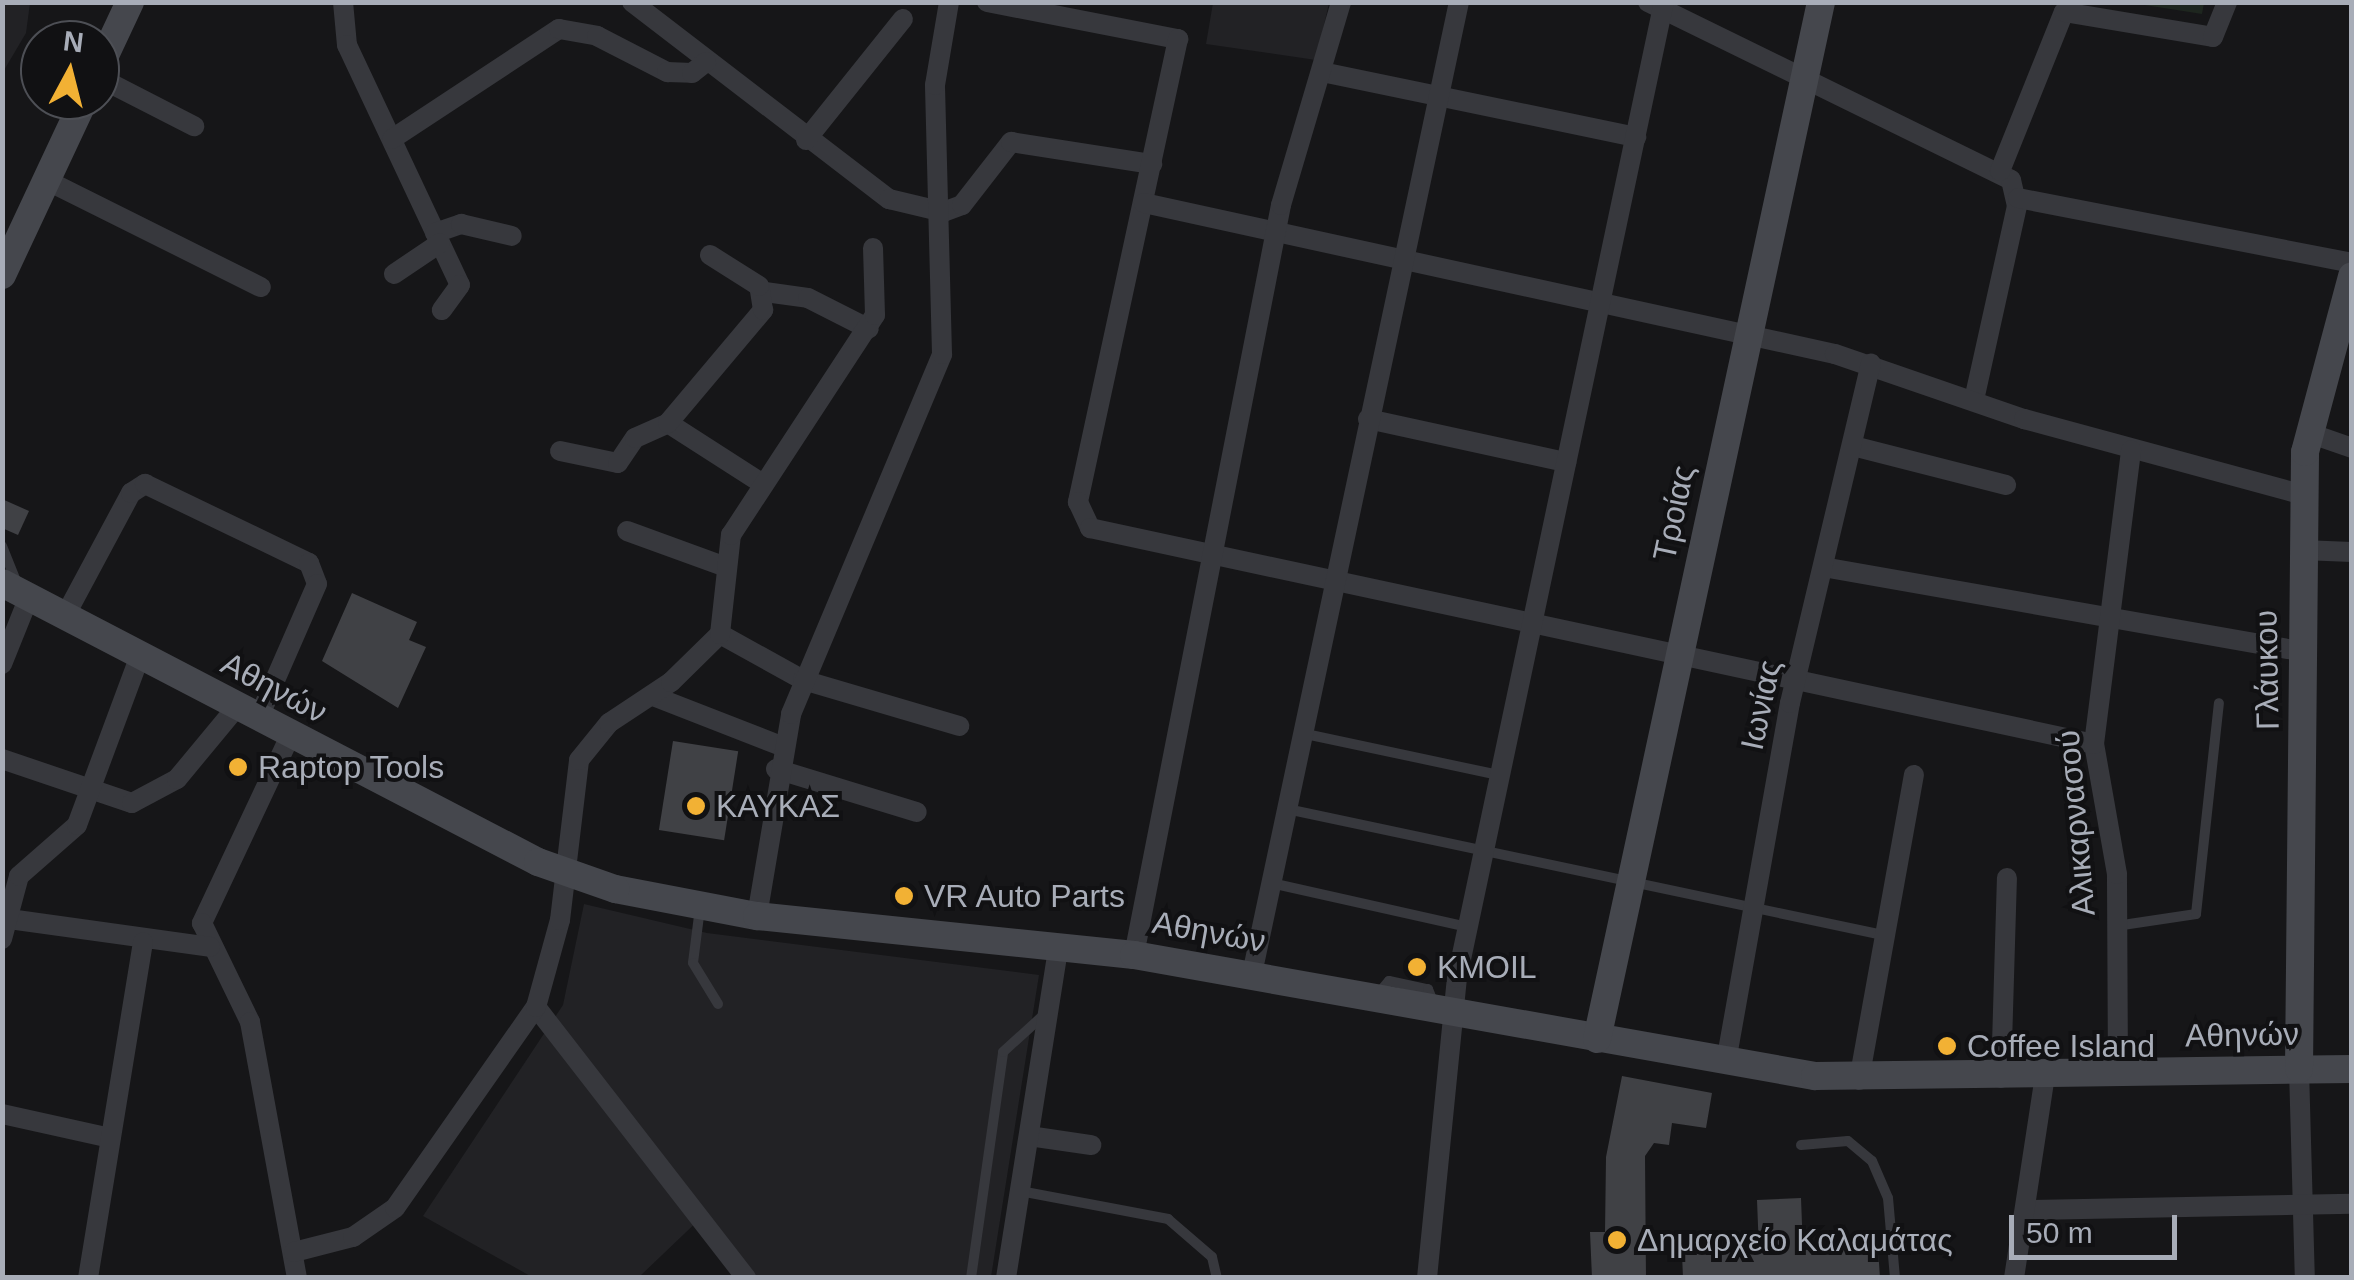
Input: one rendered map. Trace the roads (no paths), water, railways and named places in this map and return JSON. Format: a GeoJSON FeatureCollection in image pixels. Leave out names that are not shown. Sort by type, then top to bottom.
{"type":"FeatureCollection","features":[{"type":"Feature","properties":{"kind":"main road","name":"Τροίας"},"geometry":{"type":"LineString","coordinates":[[1597,1039],[1821,2]]}},
{"type":"Feature","properties":{"kind":"main road"},"geometry":{"type":"LineString","coordinates":[[2,275],[74,120]]}},
{"type":"Feature","properties":{"kind":"main road","name":"Γλάυκου"},"geometry":{"type":"LineString","coordinates":[[2300,1069],[2304,495],[2309,433],[2352,276]]}},
{"type":"Feature","properties":{"kind":"main road","name":"Αθηνών"},"geometry":{"type":"LineString","coordinates":[[17,591],[538,862],[614,890],[700,908],[1134,955],[1726,1062],[1859,1080],[2352,1068]]}},
{"type":"Feature","properties":{"kind":"street"},"geometry":{"type":"LineString","coordinates":[[342,2],[342,33],[460,289],[442,310]]}},
{"type":"Feature","properties":{"kind":"street"},"geometry":{"type":"LineString","coordinates":[[632,2],[878,194],[943,212],[962,205],[1011,142],[1152,164]]}},
{"type":"Feature","properties":{"kind":"street"},"geometry":{"type":"LineString","coordinates":[[757,916],[781,746],[804,680],[938,369],[943,212],[934,85],[948,2]]}},
{"type":"Feature","properties":{"kind":"street"},"geometry":{"type":"LineString","coordinates":[[987,2],[1178,39],[1079,518],[1212,559],[1534,617],[2094,744]]}},
{"type":"Feature","properties":{"kind":"street"},"geometry":{"type":"LineString","coordinates":[[1134,955],[1300,123],[1322,72],[1340,2]]}},
{"type":"Feature","properties":{"kind":"street"},"geometry":{"type":"LineString","coordinates":[[1252,974],[1329,583],[1406,263],[1459,2]]}},
{"type":"Feature","properties":{"kind":"street"},"geometry":{"type":"LineString","coordinates":[[2000,172],[2064,12],[2213,38],[2227,2]]}},
{"type":"Feature","properties":{"kind":"street"},"geometry":{"type":"LineString","coordinates":[[1427,1278],[1443,1011],[1468,927],[1636,137],[1658,5],[2000,172],[2018,198],[2352,263]]}},
{"type":"Feature","properties":{"kind":"street"},"geometry":{"type":"LineString","coordinates":[[806,140],[903,19]]}},
{"type":"Feature","properties":{"kind":"street"},"geometry":{"type":"LineString","coordinates":[[392,140],[559,29],[597,36],[667,72],[692,73],[706,62]]}},
{"type":"Feature","properties":{"kind":"street"},"geometry":{"type":"LineString","coordinates":[[1322,72],[1636,137]]}},
{"type":"Feature","properties":{"kind":"street"},"geometry":{"type":"LineString","coordinates":[[120,88],[194,126]]}},
{"type":"Feature","properties":{"kind":"street"},"geometry":{"type":"LineString","coordinates":[[46,180],[260,288]]}},
{"type":"Feature","properties":{"kind":"street"},"geometry":{"type":"LineString","coordinates":[[1974,400],[2018,198]]}},
{"type":"Feature","properties":{"kind":"street"},"geometry":{"type":"LineString","coordinates":[[1144,202],[1871,364],[2131,450],[2304,495]]}},
{"type":"Feature","properties":{"kind":"street"},"geometry":{"type":"LineString","coordinates":[[394,274],[437,238],[461,224],[512,236]]}},
{"type":"Feature","properties":{"kind":"street"},"geometry":{"type":"LineString","coordinates":[[294,1252],[354,1237],[395,1208],[536,1007],[560,920],[579,760],[609,722],[653,696],[720,634],[723,566],[764,484],[869,329],[878,296],[872,248]]}},
{"type":"Feature","properties":{"kind":"street"},"geometry":{"type":"LineString","coordinates":[[710,255],[765,292],[796,294],[869,329]]}},
{"type":"Feature","properties":{"kind":"street"},"geometry":{"type":"LineString","coordinates":[[560,450],[610,466],[642,433],[668,423],[763,310],[765,292]]}},
{"type":"Feature","properties":{"kind":"street","name":"Ιωνίας"},"geometry":{"type":"LineString","coordinates":[[1726,1062],[1796,676],[1871,364]]}},
{"type":"Feature","properties":{"kind":"street"},"geometry":{"type":"LineString","coordinates":[[1368,420],[1566,462]]}},
{"type":"Feature","properties":{"kind":"street"},"geometry":{"type":"LineString","coordinates":[[668,423],[764,484]]}},
{"type":"Feature","properties":{"kind":"street"},"geometry":{"type":"LineString","coordinates":[[2309,433],[2352,448]]}},
{"type":"Feature","properties":{"kind":"street"},"geometry":{"type":"LineString","coordinates":[[1853,446],[2006,485]]}},
{"type":"Feature","properties":{"kind":"street","name":"Αλικαρνασού"},"geometry":{"type":"LineString","coordinates":[[2118,1073],[2115,858],[2094,744],[2106,620],[2131,450]]}},
{"type":"Feature","properties":{"kind":"street"},"geometry":{"type":"LineString","coordinates":[[2,759],[88,794],[125,804],[160,792],[248,713],[317,584],[309,563],[145,484],[131,493],[65,616]]}},
{"type":"Feature","properties":{"kind":"street"},"geometry":{"type":"LineString","coordinates":[[626,531],[723,566]]}},
{"type":"Feature","properties":{"kind":"street"},"geometry":{"type":"LineString","coordinates":[[2302,550],[2352,552]]}},
{"type":"Feature","properties":{"kind":"street"},"geometry":{"type":"LineString","coordinates":[[1823,568],[2300,651]]}},
{"type":"Feature","properties":{"kind":"street"},"geometry":{"type":"LineString","coordinates":[[2,664],[17,591]]}},
{"type":"Feature","properties":{"kind":"street"},"geometry":{"type":"LineString","coordinates":[[720,634],[804,680],[959,726]]}},
{"type":"Feature","properties":{"kind":"street"},"geometry":{"type":"LineString","coordinates":[[140,656],[88,794],[66,839],[18,876],[4,925],[210,946]]}},
{"type":"Feature","properties":{"kind":"street"},"geometry":{"type":"LineString","coordinates":[[653,696],[781,746]]}},
{"type":"Feature","properties":{"kind":"street"},"geometry":{"type":"LineString","coordinates":[[290,736],[208,898],[202,924],[250,1022],[297,1278]]}},
{"type":"Feature","properties":{"kind":"street"},"geometry":{"type":"LineString","coordinates":[[776,768],[917,812]]}},
{"type":"Feature","properties":{"kind":"street"},"geometry":{"type":"LineString","coordinates":[[1859,1080],[1914,775]]}},
{"type":"Feature","properties":{"kind":"street"},"geometry":{"type":"LineString","coordinates":[[2000,1078],[2007,878]]}},
{"type":"Feature","properties":{"kind":"street"},"geometry":{"type":"LineString","coordinates":[[88,1278],[143,942]]}},
{"type":"Feature","properties":{"kind":"street"},"geometry":{"type":"LineString","coordinates":[[1006,1278],[1059,945]]}},
{"type":"Feature","properties":{"kind":"street"},"geometry":{"type":"LineString","coordinates":[[536,1007],[746,1278]]}},
{"type":"Feature","properties":{"kind":"street"},"geometry":{"type":"LineString","coordinates":[[2300,1069],[2305,1278]]}},
{"type":"Feature","properties":{"kind":"street"},"geometry":{"type":"LineString","coordinates":[[2014,1278],[2028,1210],[2046,1076]]}},
{"type":"Feature","properties":{"kind":"street"},"geometry":{"type":"LineString","coordinates":[[2,1114],[110,1138]]}},
{"type":"Feature","properties":{"kind":"street"},"geometry":{"type":"LineString","coordinates":[[1029,1136],[1091,1145]]}},
{"type":"Feature","properties":{"kind":"street"},"geometry":{"type":"LineString","coordinates":[[2028,1210],[2352,1204]]}},
{"type":"Feature","properties":{"kind":"lane"},"geometry":{"type":"LineString","coordinates":[[2,546],[12,550],[17,591]]}},
{"type":"Feature","properties":{"kind":"lane"},"geometry":{"type":"LineString","coordinates":[[2115,926],[2196,914],[2219,703]]}},
{"type":"Feature","properties":{"kind":"lane"},"geometry":{"type":"LineString","coordinates":[[1300,732],[1500,775]]}},
{"type":"Feature","properties":{"kind":"lane"},"geometry":{"type":"LineString","coordinates":[[1284,809],[1883,935]]}},
{"type":"Feature","properties":{"kind":"lane"},"geometry":{"type":"LineString","coordinates":[[1270,883],[1468,927]]}},
{"type":"Feature","properties":{"kind":"lane"},"geometry":{"type":"LineString","coordinates":[[700,908],[693,963],[718,1004]]}},
{"type":"Feature","properties":{"kind":"lane"},"geometry":{"type":"LineString","coordinates":[[971,1278],[1003,1052],[1049,1010]]}},
{"type":"Feature","properties":{"kind":"lane"},"geometry":{"type":"LineString","coordinates":[[1802,1145],[1848,1140],[1872,1162],[1888,1198],[1896,1278]]}},
{"type":"Feature","properties":{"kind":"lane"},"geometry":{"type":"LineString","coordinates":[[1020,1190],[1168,1219],[1212,1258],[1217,1278]]}},
{"type":"Feature","properties":{"kind":"place","name":"Raptop Tools"},"geometry":{"type":"Point","coordinates":[238,767]}},
{"type":"Feature","properties":{"kind":"place","name":"ΚΑΥΚΑΣ"},"geometry":{"type":"Point","coordinates":[696,806]}},
{"type":"Feature","properties":{"kind":"place","name":"VR Auto Parts"},"geometry":{"type":"Point","coordinates":[904,896]}},
{"type":"Feature","properties":{"kind":"place","name":"KMOIL"},"geometry":{"type":"Point","coordinates":[1417,967]}},
{"type":"Feature","properties":{"kind":"place","name":"Coffee Island"},"geometry":{"type":"Point","coordinates":[1947,1046]}},
{"type":"Feature","properties":{"kind":"place","name":"Δημαρχείο Καλαμάτας"},"geometry":{"type":"Point","coordinates":[1617,1240]}}]}
